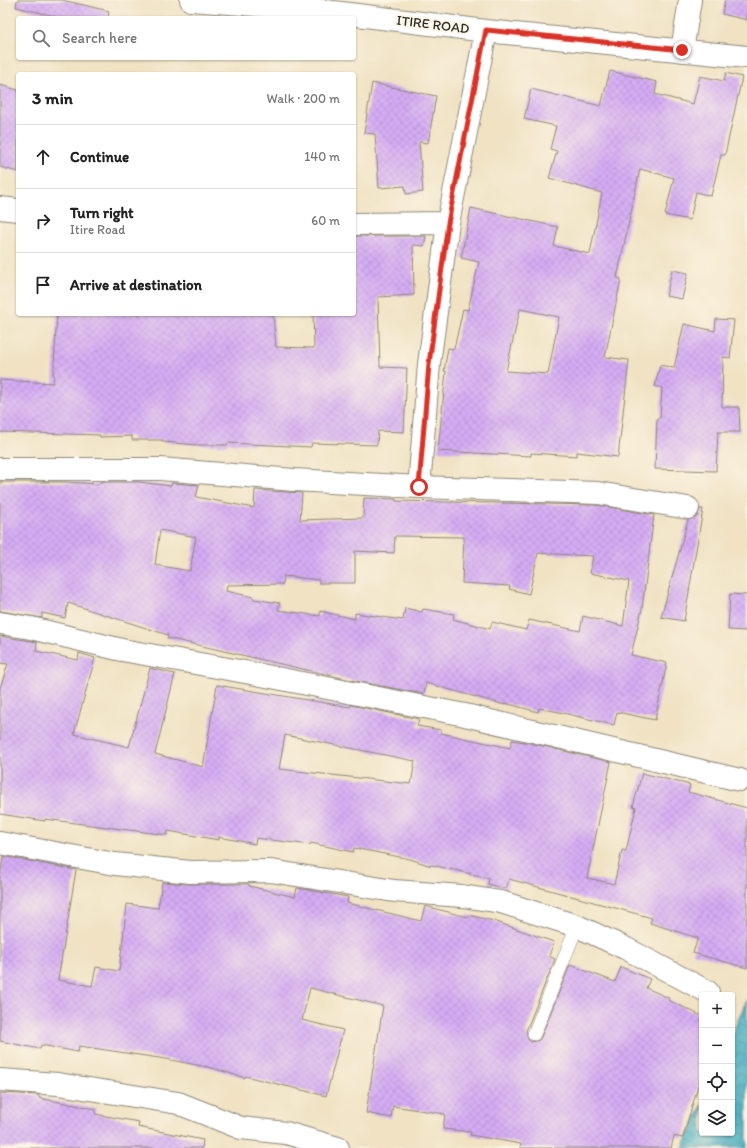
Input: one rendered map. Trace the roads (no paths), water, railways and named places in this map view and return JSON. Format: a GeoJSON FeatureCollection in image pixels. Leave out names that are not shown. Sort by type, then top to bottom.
{"type":"FeatureCollection","features":[{"type":"Feature","properties":{"kind":"street","name":"ITIRE ROAD"},"geometry":{"type":"LineString","coordinates":[[191,0],[318,5],[486,30],[747,58]]}},
{"type":"Feature","properties":{"kind":"street"},"geometry":{"type":"LineString","coordinates":[[682,50],[690,0]]}},
{"type":"Feature","properties":{"kind":"street"},"geometry":{"type":"LineString","coordinates":[[419,487],[429,364],[448,223],[486,30]]}},
{"type":"Feature","properties":{"kind":"street"},"geometry":{"type":"LineString","coordinates":[[0,208],[16,210]]}},
{"type":"Feature","properties":{"kind":"street"},"geometry":{"type":"LineString","coordinates":[[356,224],[448,223]]}},
{"type":"Feature","properties":{"kind":"street"},"geometry":{"type":"LineString","coordinates":[[0,469],[160,469],[294,480],[419,487],[598,493],[688,508]]}},
{"type":"Feature","properties":{"kind":"street"},"geometry":{"type":"LineString","coordinates":[[0,623],[122,650],[465,715],[740,780]]}},
{"type":"Feature","properties":{"kind":"street"},"geometry":{"type":"LineString","coordinates":[[0,842],[115,864],[190,872],[271,871],[394,891],[462,896],[501,902],[577,926],[625,948],[708,992]]}},
{"type":"Feature","properties":{"kind":"street"},"geometry":{"type":"LineString","coordinates":[[0,1080],[58,1084],[178,1103],[241,1128],[286,1133],[338,1148]]}},
{"type":"Feature","properties":{"kind":"lane"},"geometry":{"type":"LineString","coordinates":[[534,1034],[577,926]]}},
{"type":"Feature","properties":{"kind":"water"},"geometry":{"type":"Polygon","coordinates":[[[747,999],[747,1148],[683,1148],[699,1111],[699,1136],[735,1136],[735,1027],[747,999]]]}}]}
